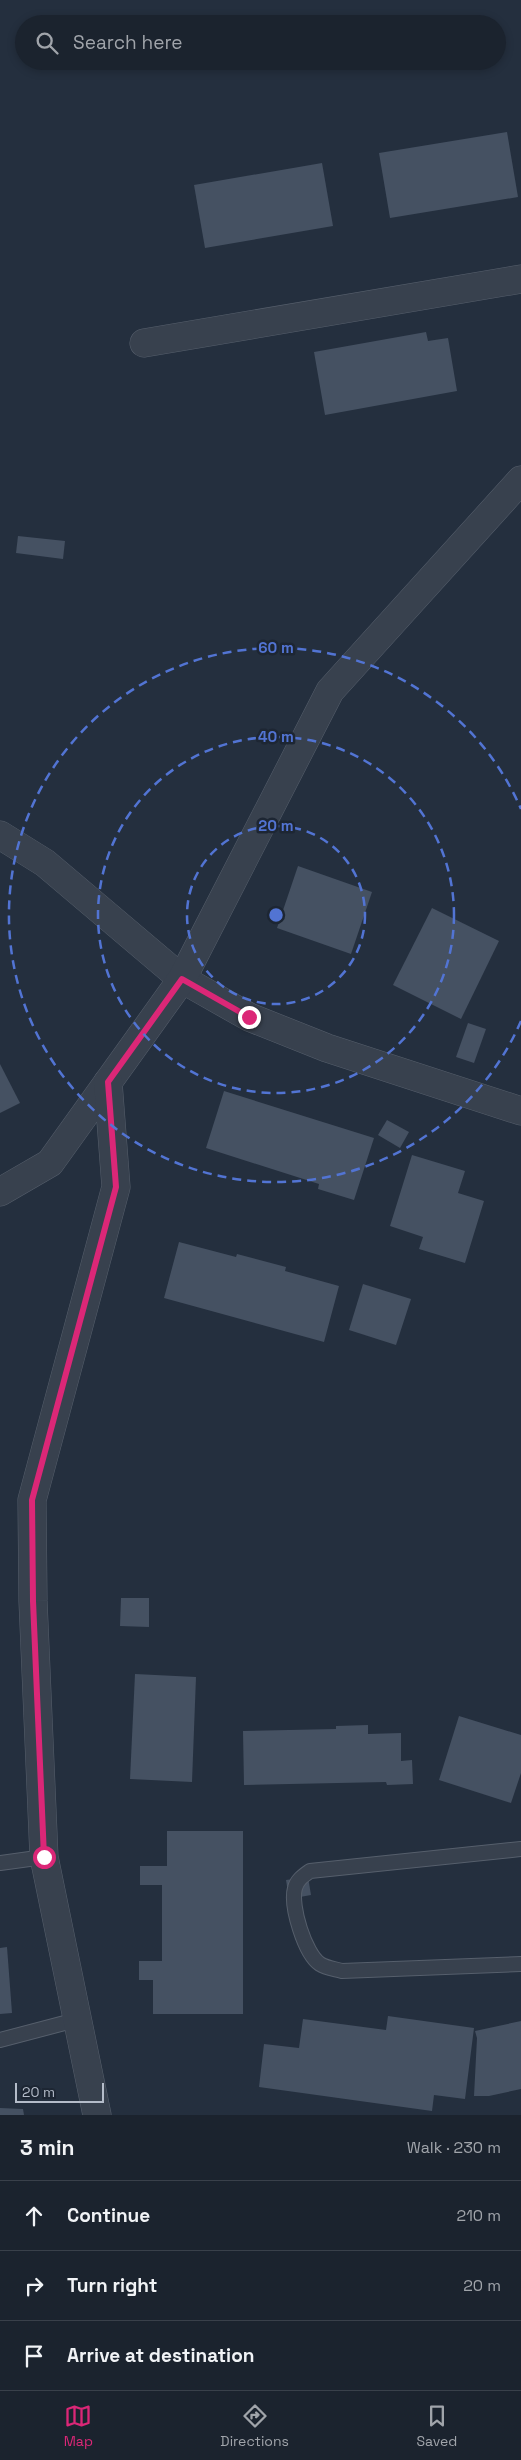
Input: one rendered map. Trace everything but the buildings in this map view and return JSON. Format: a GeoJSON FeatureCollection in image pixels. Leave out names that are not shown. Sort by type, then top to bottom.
{"type":"FeatureCollection","features":[{"type":"Feature","properties":{"kind":"street"},"geometry":{"type":"LineString","coordinates":[[144,343],[521,279]]}},
{"type":"Feature","properties":{"kind":"street"},"geometry":{"type":"LineString","coordinates":[[0,1192],[50,1163],[182,979],[330,691],[521,480]]}},
{"type":"Feature","properties":{"kind":"street"},"geometry":{"type":"LineString","coordinates":[[0,834],[45,863],[182,979],[249,1017],[327,1048],[521,1111]]}},
{"type":"Feature","properties":{"kind":"street"},"geometry":{"type":"LineString","coordinates":[[97,2115],[44,1857],[33,1601],[32,1500],[116,1187],[108,1082]]}},
{"type":"Feature","properties":{"kind":"lane"},"geometry":{"type":"LineString","coordinates":[[521,1850],[310,1871],[299,1879],[294,1888],[294,1909],[310,1955],[321,1965],[342,1971],[521,1964]]}},
{"type":"Feature","properties":{"kind":"lane"},"geometry":{"type":"LineString","coordinates":[[0,1863],[44,1857]]}},
{"type":"Feature","properties":{"kind":"lane"},"geometry":{"type":"LineString","coordinates":[[0,2040],[76,2020]]}},
{"type":"Feature","properties":{"kind":"route"},"geometry":{"type":"LineString","coordinates":[[44,1857],[33,1601],[32,1500],[116,1187],[108,1082],[182,979],[249,1017]]}}]}
